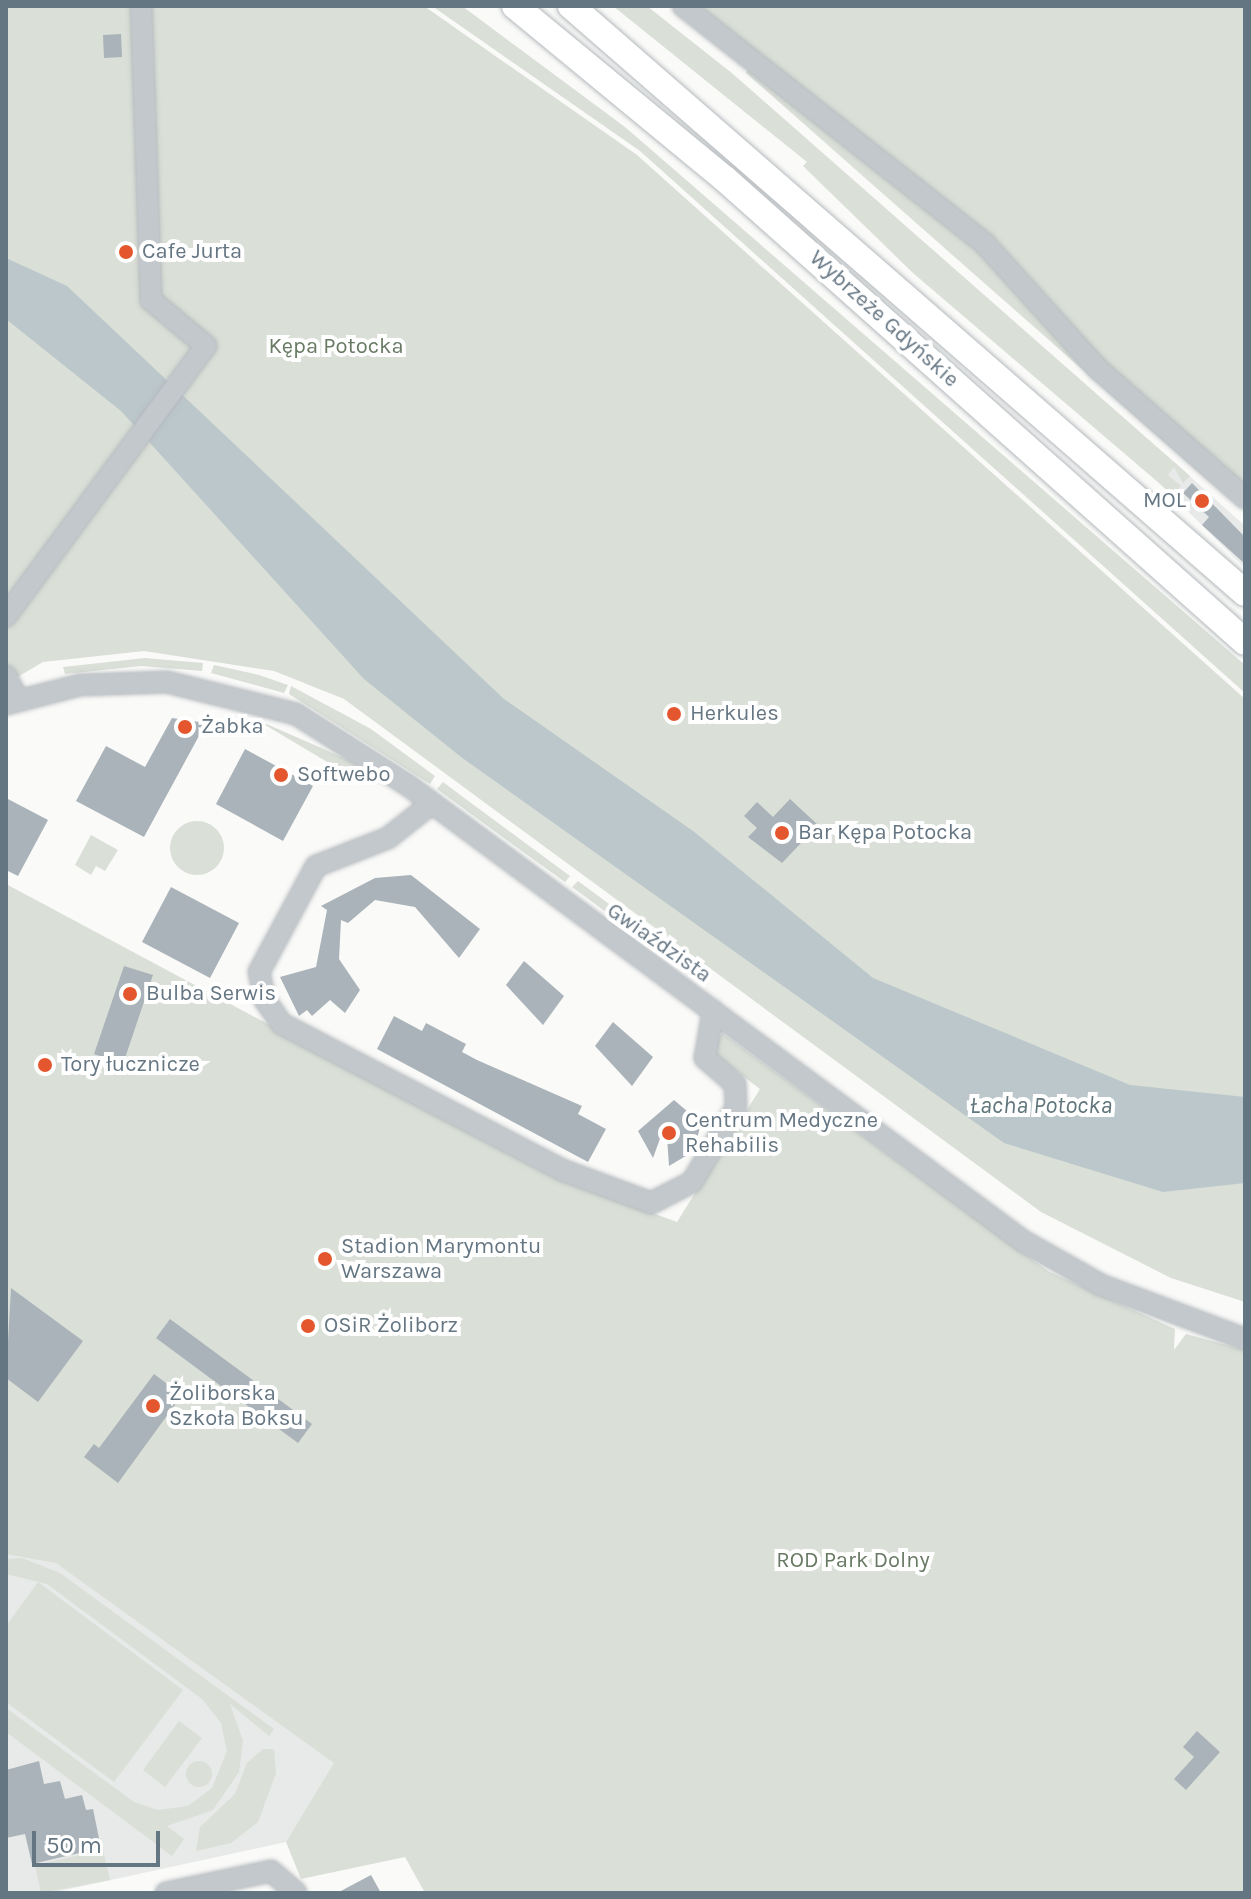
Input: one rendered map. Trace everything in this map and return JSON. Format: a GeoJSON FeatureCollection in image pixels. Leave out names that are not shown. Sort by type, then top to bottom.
{"type":"FeatureCollection","features":[{"type":"Feature","properties":{"kind":"main road","name":"Wybrzeże Gdyńskie"},"geometry":{"type":"LineString","coordinates":[[515,6],[725,179],[1245,642]]}},
{"type":"Feature","properties":{"kind":"main road","name":"Wybrzeże Gdyńskie"},"geometry":{"type":"LineString","coordinates":[[571,6],[1245,593]]}},
{"type":"Feature","properties":{"kind":"street"},"geometry":{"type":"LineString","coordinates":[[6,616],[206,346],[151,300],[141,6]]}},
{"type":"Feature","properties":{"kind":"street"},"geometry":{"type":"LineString","coordinates":[[683,6],[985,244],[1098,369],[1245,498]]}},
{"type":"Feature","properties":{"kind":"street"},"geometry":{"type":"LineString","coordinates":[[6,676],[10,705]]}},
{"type":"Feature","properties":{"kind":"street","name":"Gwiaździsta"},"geometry":{"type":"LineString","coordinates":[[10,705],[124,682],[240,695],[352,745],[1060,1265],[1245,1339]]}},
{"type":"Feature","properties":{"kind":"street"},"geometry":{"type":"LineString","coordinates":[[431,804],[388,838],[316,866],[259,972],[265,1000],[282,1024],[562,1170],[651,1203],[692,1182],[736,1108],[735,1084],[705,1058],[713,1011]]}},
{"type":"Feature","properties":{"kind":"street"},"geometry":{"type":"LineString","coordinates":[[166,1893],[278,1873],[296,1893]]}},
{"type":"Feature","properties":{"kind":"shaded area"},"geometry":{"type":"Polygon","coordinates":[[[1173,461],[1245,526],[1245,568],[1155,479],[1173,461]]]}},
{"type":"Feature","properties":{"kind":"shaded area"},"geometry":{"type":"Polygon","coordinates":[[[24,1553],[56,1563],[105,1596],[335,1763],[286,1842],[51,1893],[6,1893],[6,1554],[24,1553]]]}},
{"type":"Feature","properties":{"kind":"green space","name":"Kępa Potocka"},"geometry":{"type":"Polygon","coordinates":[[[6,6],[424,6],[637,155],[1245,699],[1245,1302],[1171,1278],[1041,1212],[344,699],[274,671],[144,651],[43,662],[14,679],[6,663],[6,6]]]}},
{"type":"Feature","properties":{"kind":"green space"},"geometry":{"type":"Polygon","coordinates":[[[432,6],[462,6],[625,127],[1245,665],[1245,693],[640,151],[432,6]]]}},
{"type":"Feature","properties":{"kind":"green space"},"geometry":{"type":"Polygon","coordinates":[[[613,6],[647,6],[733,74],[1190,476],[1183,483],[1174,467],[1168,475],[1181,486],[1173,495],[913,273],[803,166],[807,162],[613,6]]]}},
{"type":"Feature","properties":{"kind":"green space"},"geometry":{"type":"Polygon","coordinates":[[[699,6],[1245,6],[1245,485],[1105,363],[997,242],[699,6]]]}},
{"type":"Feature","properties":{"kind":"green space"},"geometry":{"type":"Polygon","coordinates":[[[749,66],[977,250],[1091,374],[1245,513],[746,73],[749,66]]]}},
{"type":"Feature","properties":{"kind":"green space"},"geometry":{"type":"Polygon","coordinates":[[[145,658],[203,663],[202,671],[141,666],[65,674],[63,667],[145,658]]]}},
{"type":"Feature","properties":{"kind":"green space"},"geometry":{"type":"Polygon","coordinates":[[[214,665],[288,685],[284,693],[211,673],[214,665]]]}},
{"type":"Feature","properties":{"kind":"green space"},"geometry":{"type":"Polygon","coordinates":[[[291,686],[371,729],[435,776],[430,784],[289,694],[291,686]]]}},
{"type":"Feature","properties":{"kind":"green space"},"geometry":{"type":"Polygon","coordinates":[[[255,719],[351,761],[372,777],[366,785],[255,719]]]}},
{"type":"Feature","properties":{"kind":"green space"},"geometry":{"type":"Polygon","coordinates":[[[443,782],[570,876],[565,882],[437,789],[443,782]]]}},
{"type":"Feature","properties":{"kind":"green space"},"geometry":{"type":"Polygon","coordinates":[[[197,821],[216,829],[224,848],[216,867],[197,875],[178,867],[170,848],[178,829],[197,821]]]}},
{"type":"Feature","properties":{"kind":"green space"},"geometry":{"type":"Polygon","coordinates":[[[91,835],[118,850],[105,871],[96,866],[91,875],[75,865],[91,835]]]}},
{"type":"Feature","properties":{"kind":"green space"},"geometry":{"type":"Polygon","coordinates":[[[578,881],[647,932],[640,937],[572,887],[578,881]]]}},
{"type":"Feature","properties":{"kind":"green space","name":"ROD Park Dolny"},"geometry":{"type":"Polygon","coordinates":[[[6,884],[554,1177],[677,1222],[760,1089],[710,1051],[722,1033],[1048,1271],[1175,1329],[1174,1350],[1186,1334],[1245,1350],[1245,1893],[425,1893],[405,1857],[301,1879],[286,1842],[334,1763],[56,1563],[6,1554],[6,884]]]}},
{"type":"Feature","properties":{"kind":"green space"},"geometry":{"type":"Polygon","coordinates":[[[22,1558],[60,1573],[274,1729],[269,1736],[230,1704],[243,1741],[239,1772],[213,1810],[167,1826],[184,1839],[172,1856],[6,1732],[6,1708],[134,1802],[158,1810],[188,1806],[212,1788],[227,1751],[221,1723],[202,1699],[47,1584],[6,1574],[6,1559],[22,1558]]]}},
{"type":"Feature","properties":{"kind":"green space"},"geometry":{"type":"Polygon","coordinates":[[[38,1582],[183,1690],[114,1782],[6,1702],[6,1626],[38,1582]]]}},
{"type":"Feature","properties":{"kind":"green space"},"geometry":{"type":"Polygon","coordinates":[[[179,1721],[202,1738],[165,1787],[143,1770],[179,1721]]]}},
{"type":"Feature","properties":{"kind":"green space"},"geometry":{"type":"Polygon","coordinates":[[[263,1749],[274,1749],[276,1773],[258,1822],[231,1843],[196,1851],[200,1827],[235,1794],[247,1763],[263,1749]]]}},
{"type":"Feature","properties":{"kind":"green space"},"geometry":{"type":"Polygon","coordinates":[[[199,1761],[208,1765],[212,1774],[208,1783],[199,1787],[190,1783],[186,1774],[190,1765],[199,1761]]]}},
{"type":"Feature","properties":{"kind":"green space"},"geometry":{"type":"Polygon","coordinates":[[[103,1850],[110,1880],[41,1893],[35,1865],[103,1850]]]}},
{"type":"Feature","properties":{"kind":"water","name":"Łacha Potocka"},"geometry":{"type":"Polygon","coordinates":[[[6,258],[67,286],[504,699],[693,831],[873,978],[1130,1085],[1245,1097],[1245,1183],[1163,1192],[1004,1143],[461,757],[364,679],[121,411],[6,319],[6,258]]]}},
{"type":"Feature","properties":{"kind":"building"},"geometry":{"type":"Polygon","coordinates":[[[121,34],[122,57],[104,58],[103,35],[121,34]]]}},
{"type":"Feature","properties":{"kind":"building","name":"Cafe Jurta"},"geometry":{"type":"Polygon","coordinates":[[[126,241],[134,244],[137,252],[134,260],[126,263],[118,260],[115,252],[118,244],[126,241]]]}},
{"type":"Feature","properties":{"kind":"building"},"geometry":{"type":"Polygon","coordinates":[[[1192,483],[1245,537],[1245,564],[1202,525],[1209,517],[1183,493],[1192,483]]]}},
{"type":"Feature","properties":{"kind":"building"},"geometry":{"type":"Polygon","coordinates":[[[172,718],[206,723],[144,837],[76,801],[106,746],[145,767],[172,718]]]}},
{"type":"Feature","properties":{"kind":"building"},"geometry":{"type":"Polygon","coordinates":[[[245,749],[313,786],[283,841],[216,804],[245,749]]]}},
{"type":"Feature","properties":{"kind":"building"},"geometry":{"type":"Polygon","coordinates":[[[6,798],[48,820],[18,876],[6,870],[6,798]]]}},
{"type":"Feature","properties":{"kind":"building","name":"Bar Kępa Potocka"},"geometry":{"type":"Polygon","coordinates":[[[790,799],[818,825],[782,863],[748,837],[757,828],[744,816],[757,802],[773,817],[790,799]]]}},
{"type":"Feature","properties":{"kind":"building"},"geometry":{"type":"Polygon","coordinates":[[[411,875],[480,929],[459,958],[415,907],[375,900],[348,923],[341,920],[339,959],[360,990],[345,1013],[330,1000],[312,1016],[307,1010],[299,1016],[280,977],[316,967],[327,910],[321,906],[375,878],[411,875]]]}},
{"type":"Feature","properties":{"kind":"building"},"geometry":{"type":"Polygon","coordinates":[[[171,887],[239,923],[210,978],[142,942],[171,887]]]}},
{"type":"Feature","properties":{"kind":"building"},"geometry":{"type":"Polygon","coordinates":[[[524,961],[564,996],[543,1025],[506,985],[524,961]]]}},
{"type":"Feature","properties":{"kind":"building"},"geometry":{"type":"Polygon","coordinates":[[[124,966],[153,975],[123,1064],[94,1054],[124,966]]]}},
{"type":"Feature","properties":{"kind":"building"},"geometry":{"type":"Polygon","coordinates":[[[394,1016],[422,1031],[426,1023],[466,1044],[462,1052],[477,1060],[582,1106],[578,1114],[606,1129],[588,1162],[377,1049],[394,1016]]]}},
{"type":"Feature","properties":{"kind":"building"},"geometry":{"type":"Polygon","coordinates":[[[613,1022],[653,1057],[632,1086],[595,1046],[613,1022]]]}},
{"type":"Feature","properties":{"kind":"building","name":"Centrum Medyczne Rehabilis"},"geometry":{"type":"Polygon","coordinates":[[[674,1100],[701,1123],[694,1151],[669,1166],[666,1122],[653,1158],[638,1131],[674,1100]]]}},
{"type":"Feature","properties":{"kind":"building"},"geometry":{"type":"Polygon","coordinates":[[[11,1288],[83,1341],[38,1402],[6,1378],[11,1288]]]}},
{"type":"Feature","properties":{"kind":"building"},"geometry":{"type":"Polygon","coordinates":[[[170,1319],[312,1424],[298,1443],[156,1338],[170,1319]]]}},
{"type":"Feature","properties":{"kind":"building"},"geometry":{"type":"Polygon","coordinates":[[[154,1374],[182,1395],[118,1483],[84,1457],[94,1444],[99,1448],[154,1374]]]}},
{"type":"Feature","properties":{"kind":"building"},"geometry":{"type":"Polygon","coordinates":[[[1197,1731],[1220,1752],[1186,1790],[1174,1779],[1194,1757],[1183,1747],[1197,1731]]]}},
{"type":"Feature","properties":{"kind":"building"},"geometry":{"type":"Polygon","coordinates":[[[39,1761],[44,1784],[60,1781],[65,1799],[82,1795],[86,1810],[93,1809],[101,1848],[32,1864],[25,1834],[6,1838],[6,1770],[39,1761]]]}},
{"type":"Feature","properties":{"kind":"building"},"geometry":{"type":"Polygon","coordinates":[[[371,1875],[381,1893],[337,1893],[371,1875]]]}},
{"type":"Feature","properties":{"kind":"place","name":"Cafe Jurta"},"geometry":{"type":"Point","coordinates":[126,252]}},
{"type":"Feature","properties":{"kind":"place","name":"MOL"},"geometry":{"type":"Point","coordinates":[1202,501]}},
{"type":"Feature","properties":{"kind":"place","name":"Herkules"},"geometry":{"type":"Point","coordinates":[674,714]}},
{"type":"Feature","properties":{"kind":"place","name":"Żabka"},"geometry":{"type":"Point","coordinates":[185,727]}},
{"type":"Feature","properties":{"kind":"place","name":"Softwebo"},"geometry":{"type":"Point","coordinates":[281,775]}},
{"type":"Feature","properties":{"kind":"place","name":"Bar Kępa Potocka"},"geometry":{"type":"Point","coordinates":[782,833]}},
{"type":"Feature","properties":{"kind":"place","name":"Bulba Serwis"},"geometry":{"type":"Point","coordinates":[130,994]}},
{"type":"Feature","properties":{"kind":"place","name":"Tory łucznicze"},"geometry":{"type":"Point","coordinates":[45,1065]}},
{"type":"Feature","properties":{"kind":"place","name":"Centrum Medyczne Rehabilis"},"geometry":{"type":"Point","coordinates":[669,1133]}},
{"type":"Feature","properties":{"kind":"place","name":"Stadion Marymontu Warszawa"},"geometry":{"type":"Point","coordinates":[325,1259]}},
{"type":"Feature","properties":{"kind":"place","name":"OSiR Żoliborz"},"geometry":{"type":"Point","coordinates":[308,1326]}},
{"type":"Feature","properties":{"kind":"place","name":"Żoliborska Szkoła Boksu"},"geometry":{"type":"Point","coordinates":[153,1406]}}]}
